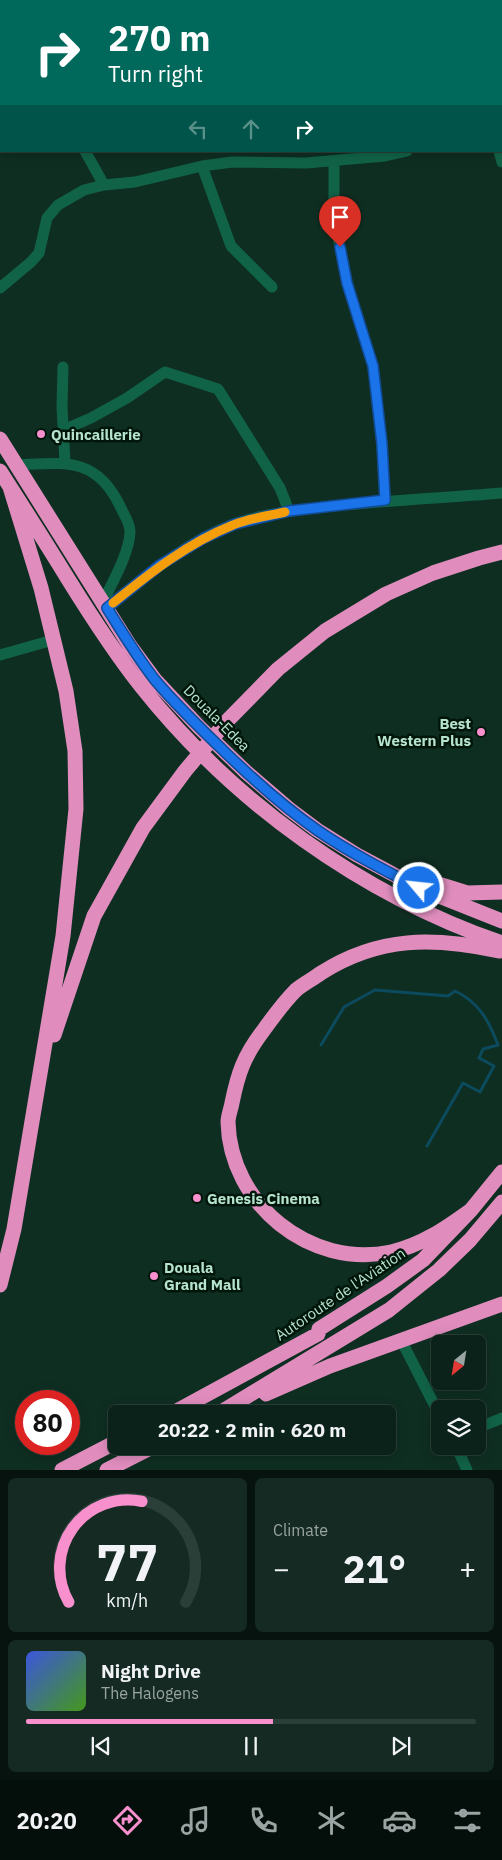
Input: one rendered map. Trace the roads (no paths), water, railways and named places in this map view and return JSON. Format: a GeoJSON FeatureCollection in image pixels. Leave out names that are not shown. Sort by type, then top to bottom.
{"type":"FeatureCollection","features":[{"type":"Feature","properties":{"kind":"highway","name":"Douala-Edea"},"geometry":{"type":"LineString","coordinates":[[0,439],[130,646],[156,680],[199,727],[246,772],[317,830],[419,888],[502,921]]}},
{"type":"Feature","properties":{"kind":"highway"},"geometry":{"type":"LineString","coordinates":[[0,471],[105,637],[141,686],[212,764],[274,817],[318,850],[416,907],[472,933],[502,943]]}},
{"type":"Feature","properties":{"kind":"highway"},"geometry":{"type":"LineString","coordinates":[[0,1285],[14,1229],[63,936],[76,809],[75,751],[66,691],[41,588],[10,488]]}},
{"type":"Feature","properties":{"kind":"highway"},"geometry":{"type":"LineString","coordinates":[[36,1091],[75,968],[94,916],[143,828],[184,771],[227,721],[278,669],[326,631],[348,617],[386,594],[433,573],[502,552]]}},
{"type":"Feature","properties":{"kind":"highway"},"geometry":{"type":"LineString","coordinates":[[246,772],[329,831],[374,858],[419,879],[468,892],[502,892]]}},
{"type":"Feature","properties":{"kind":"highway"},"geometry":{"type":"LineString","coordinates":[[471,1210],[423,1242],[392,1252],[362,1256],[327,1250],[301,1240],[275,1220],[249,1192],[233,1159],[228,1120],[238,1075],[253,1044],[297,989],[339,962],[370,950],[406,942],[454,942],[502,951]]}},
{"type":"Feature","properties":{"kind":"highway","name":"Autoroute de l'Aviation"},"geometry":{"type":"LineString","coordinates":[[188,1405],[318,1334],[319,1330],[423,1260],[471,1210],[502,1172]]}},
{"type":"Feature","properties":{"kind":"highway"},"geometry":{"type":"LineString","coordinates":[[231,1405],[389,1310],[440,1270],[470,1240],[502,1202]]}},
{"type":"Feature","properties":{"kind":"highway"},"geometry":{"type":"LineString","coordinates":[[237,1405],[330,1366],[502,1304]]}},
{"type":"Feature","properties":{"kind":"highway"},"geometry":{"type":"LineString","coordinates":[[62,1470],[108,1446]]}},
{"type":"Feature","properties":{"kind":"highway"},"geometry":{"type":"LineString","coordinates":[[107,1470],[136,1455]]}},
{"type":"Feature","properties":{"kind":"street"},"geometry":{"type":"LineString","coordinates":[[86,152],[104,185]]}},
{"type":"Feature","properties":{"kind":"street"},"geometry":{"type":"LineString","coordinates":[[0,288],[39,253],[47,218],[58,205],[84,190],[104,185],[135,182],[202,166],[232,162],[306,164],[385,156],[403,152]]}},
{"type":"Feature","properties":{"kind":"street"},"geometry":{"type":"LineString","coordinates":[[334,161],[334,216],[347,283],[373,366],[382,444],[385,500]]}},
{"type":"Feature","properties":{"kind":"street"},"geometry":{"type":"LineString","coordinates":[[202,166],[231,246],[272,287]]}},
{"type":"Feature","properties":{"kind":"street"},"geometry":{"type":"LineString","coordinates":[[63,367],[65,463]]}},
{"type":"Feature","properties":{"kind":"street"},"geometry":{"type":"LineString","coordinates":[[63,430],[91,418],[127,398],[165,372],[215,387],[280,488],[289,511]]}},
{"type":"Feature","properties":{"kind":"street"},"geometry":{"type":"LineString","coordinates":[[17,465],[65,463],[90,469],[103,481],[115,497],[130,529],[127,546],[105,605]]}},
{"type":"Feature","properties":{"kind":"street"},"geometry":{"type":"LineString","coordinates":[[105,605],[160,565],[204,538],[235,524],[289,511],[385,500],[414,500],[502,493]]}},
{"type":"Feature","properties":{"kind":"street"},"geometry":{"type":"LineString","coordinates":[[0,655],[53,640]]}},
{"type":"Feature","properties":{"kind":"street"},"geometry":{"type":"LineString","coordinates":[[401,1340],[432,1400]]}},
{"type":"Feature","properties":{"kind":"street"},"geometry":{"type":"LineString","coordinates":[[486,1425],[502,1418]]}},
{"type":"Feature","properties":{"kind":"street"},"geometry":{"type":"LineString","coordinates":[[460,1455],[468,1470]]}},
{"type":"Feature","properties":{"kind":"waterway"},"geometry":{"type":"LineString","coordinates":[[321,1045],[344,1007],[375,990],[448,996],[455,991],[471,1001],[487,1020],[498,1045],[483,1049],[479,1058],[494,1066],[480,1092],[463,1083],[427,1146]]}},
{"type":"Feature","properties":{"kind":"place","name":"Quincaillerie"},"geometry":{"type":"Point","coordinates":[41,434]}},
{"type":"Feature","properties":{"kind":"place","name":"Best Western Plus"},"geometry":{"type":"Point","coordinates":[481,732]}},
{"type":"Feature","properties":{"kind":"place","name":"Genesis Cinema"},"geometry":{"type":"Point","coordinates":[197,1198]}},
{"type":"Feature","properties":{"kind":"place","name":"Douala Grand Mall"},"geometry":{"type":"Point","coordinates":[154,1276]}}]}
